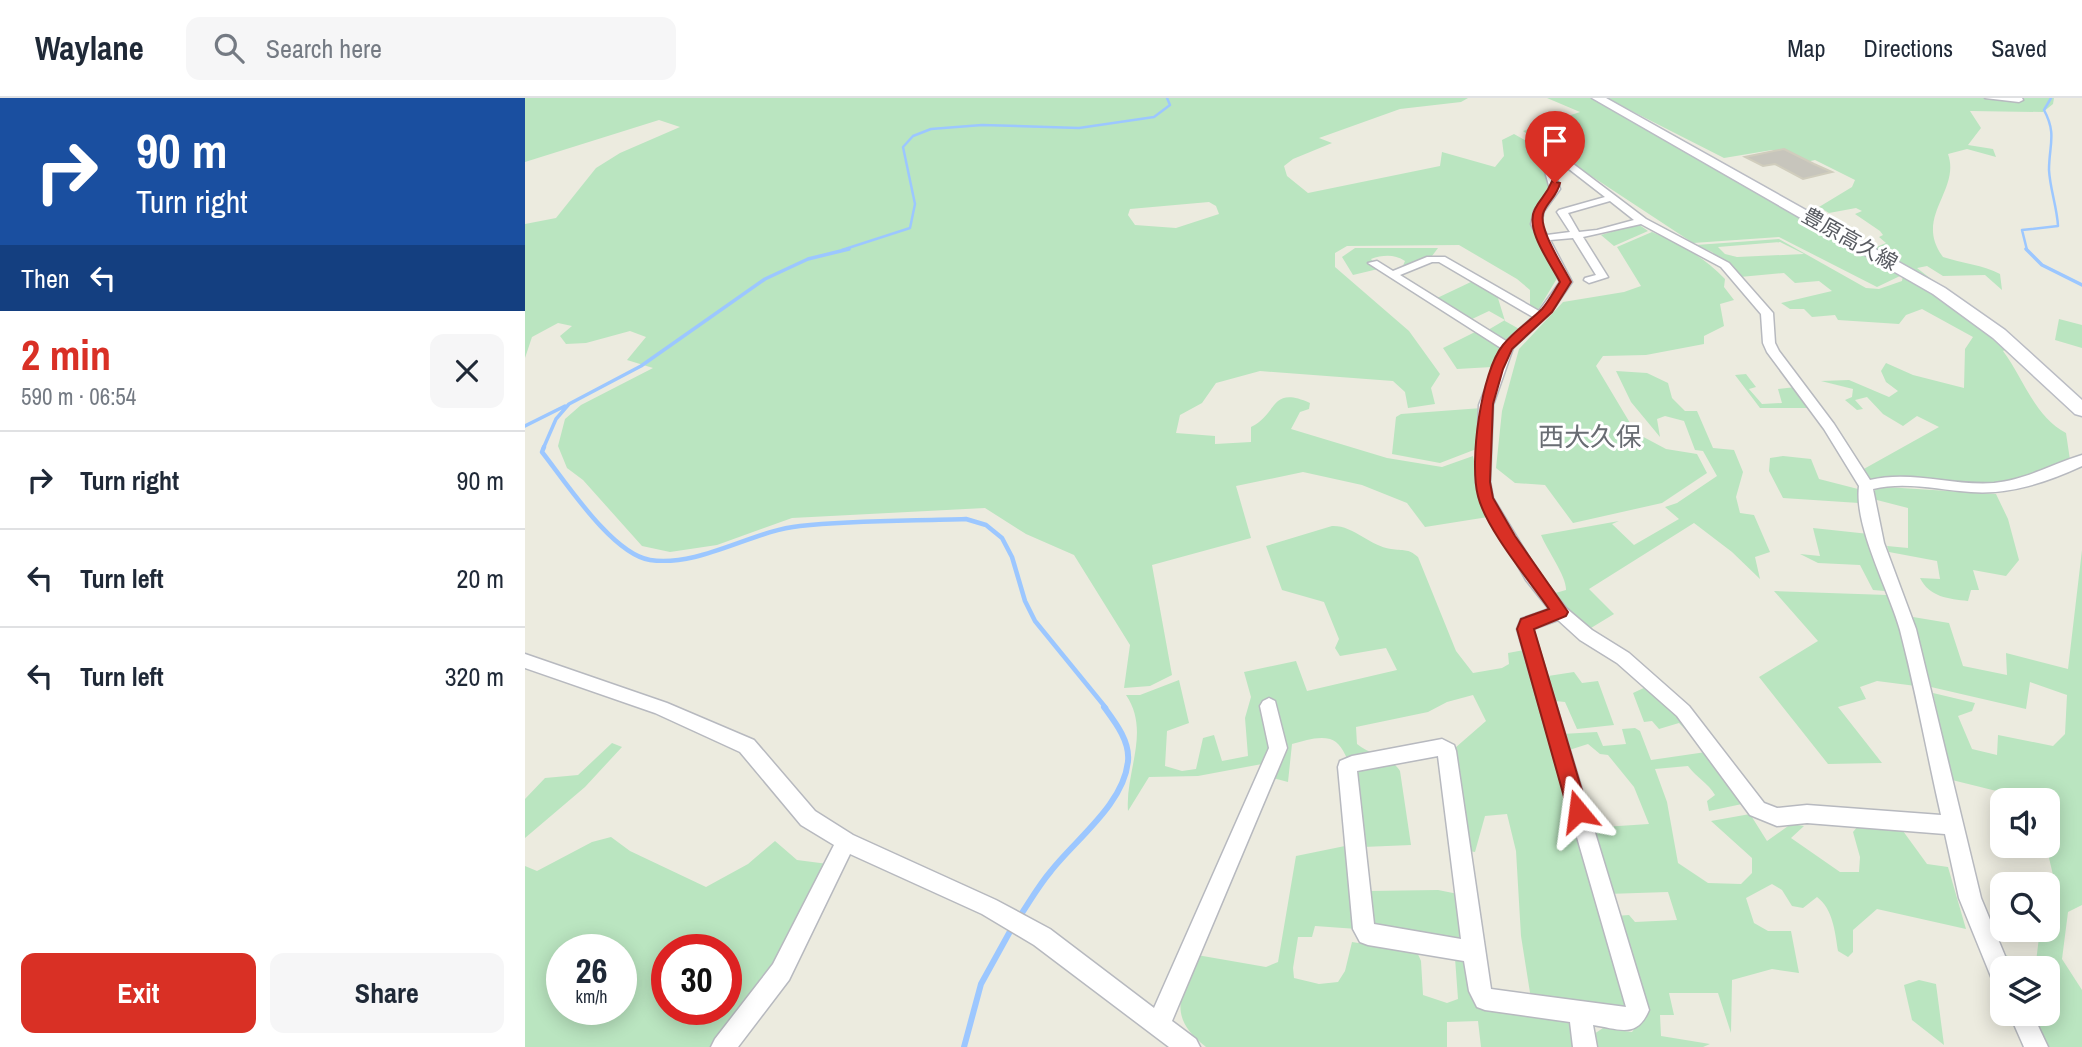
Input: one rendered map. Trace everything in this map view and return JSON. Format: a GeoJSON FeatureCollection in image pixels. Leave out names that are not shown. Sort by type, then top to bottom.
{"type":"FeatureCollection","features":[{"type":"Feature","properties":{"kind":"main road","name":"豊原高久線"},"geometry":{"type":"LineString","coordinates":[[1598,98],[1939,291],[1999,334],[2082,410]]}},
{"type":"Feature","properties":{"kind":"street"},"geometry":{"type":"LineString","coordinates":[[1989,98],[2019,100],[2018,98]]}},
{"type":"Feature","properties":{"kind":"street"},"geometry":{"type":"LineString","coordinates":[[1952,825],[1807,814],[1777,817],[1767,815],[1748,799],[1683,711],[1623,658],[1600,646],[1560,612],[1532,576],[1486,498],[1483,482],[1486,404],[1507,347],[1555,302],[1566,282],[1536,224],[1539,211],[1555,189],[1549,168],[1551,158],[1557,156],[1642,221],[1711,256],[1757,299],[1768,316],[1769,343],[1773,352],[1829,427],[1866,486],[1865,495],[1876,543],[1908,629],[1952,825],[1976,916],[1993,956]]}},
{"type":"Feature","properties":{"kind":"street"},"geometry":{"type":"LineString","coordinates":[[1589,279],[1603,277],[1562,211],[1612,198]]}},
{"type":"Feature","properties":{"kind":"street"},"geometry":{"type":"LineString","coordinates":[[1543,238],[1577,236],[1642,221]]}},
{"type":"Feature","properties":{"kind":"street"},"geometry":{"type":"LineString","coordinates":[[1392,275],[1431,259],[1441,259],[1539,316]]}},
{"type":"Feature","properties":{"kind":"street"},"geometry":{"type":"LineString","coordinates":[[1373,263],[1507,347]]}},
{"type":"Feature","properties":{"kind":"street"},"geometry":{"type":"LineString","coordinates":[[1866,486],[1885,482],[1996,488],[2055,473],[2082,460]]}},
{"type":"Feature","properties":{"kind":"street"},"geometry":{"type":"LineString","coordinates":[[1474,952],[1368,934],[1363,929],[1347,767],[1443,747],[1447,751],[1474,952],[1480,991],[1485,999],[1631,1019],[1638,1010],[1525,629],[1527,624],[1560,612]]}},
{"type":"Feature","properties":{"kind":"street"},"geometry":{"type":"LineString","coordinates":[[525,661],[661,708],[747,746],[808,817],[846,842],[1033,932],[1188,1047]]}},
{"type":"Feature","properties":{"kind":"street"},"geometry":{"type":"LineString","coordinates":[[1159,1024],[1278,748],[1269,706]]}},
{"type":"Feature","properties":{"kind":"street"},"geometry":{"type":"LineString","coordinates":[[723,1047],[781,972],[846,842]]}},
{"type":"Feature","properties":{"kind":"street"},"geometry":{"type":"LineString","coordinates":[[1580,1013],[1585,1047]]}},
{"type":"Feature","properties":{"kind":"street"},"geometry":{"type":"LineString","coordinates":[[2026,1026],[2036,1047]]}},
{"type":"Feature","properties":{"kind":"green space"},"geometry":{"type":"Polygon","coordinates":[[[525,98],[1468,98],[1461,102],[1400,109],[1319,138],[1332,143],[1293,159],[1284,166],[1287,176],[1308,193],[1440,166],[1442,152],[1495,167],[1504,156],[1502,140],[1514,134],[1552,155],[1546,158],[1550,187],[1534,225],[1541,245],[1559,275],[1538,310],[1530,306],[1530,290],[1517,279],[1459,245],[1347,246],[1335,253],[1335,267],[1409,331],[1440,374],[1431,388],[1435,404],[1408,408],[1405,392],[1393,381],[1260,371],[1216,383],[1202,403],[1180,415],[1176,433],[1215,436],[1215,444],[1251,442],[1251,427],[1276,403],[1288,397],[1297,398],[1310,403],[1309,409],[1300,412],[1291,429],[1387,458],[1442,467],[1473,456],[1488,517],[1425,527],[1407,503],[1362,485],[1303,472],[1236,486],[1251,538],[1152,565],[1172,675],[1150,686],[1124,688],[1130,645],[1074,555],[1026,534],[985,508],[792,518],[717,545],[670,552],[642,546],[583,480],[567,468],[558,446],[565,419],[581,405],[653,368],[627,360],[646,337],[630,331],[586,343],[566,344],[560,336],[572,326],[558,323],[532,337],[525,358],[525,224],[556,218],[596,168],[620,153],[680,127],[659,120],[525,162],[525,98]],[[1209,202],[1130,209],[1128,215],[1135,225],[1176,228],[1219,214],[1216,206],[1209,202]]]}},
{"type":"Feature","properties":{"kind":"green space"},"geometry":{"type":"Polygon","coordinates":[[[1547,98],[1591,98],[1867,253],[1900,276],[1877,287],[1779,237],[1693,243],[1523,131],[1580,112],[1547,98]]]}},
{"type":"Feature","properties":{"kind":"green space"},"geometry":{"type":"Polygon","coordinates":[[[1606,98],[2054,98],[2053,104],[2043,112],[1970,111],[1981,128],[1968,145],[1993,149],[1996,157],[1967,149],[1948,154],[1948,180],[1933,229],[1935,243],[1943,257],[2000,274],[2002,290],[1985,275],[1943,276],[1927,266],[1917,268],[1931,279],[1928,289],[2009,348],[2003,351],[2030,396],[2046,417],[2066,433],[2070,460],[2051,470],[1993,485],[1867,479],[1862,470],[1939,427],[1917,416],[1903,426],[1883,414],[1867,397],[1855,400],[1863,409],[1857,410],[1845,400],[1852,397],[1853,389],[1821,381],[1849,380],[1889,397],[1898,391],[1886,382],[1881,371],[1886,363],[1913,375],[1964,388],[1965,349],[1973,337],[1922,309],[1906,315],[1899,324],[1838,320],[1835,315],[1812,317],[1804,309],[1790,309],[1781,303],[1832,291],[1819,281],[1795,283],[1784,273],[1740,277],[1712,252],[1696,245],[1779,239],[1866,288],[1879,289],[1902,281],[1903,275],[1875,254],[1874,248],[1886,243],[1879,237],[1883,235],[1880,231],[1855,214],[1862,211],[1856,208],[1829,213],[1819,207],[1852,187],[1855,180],[1815,160],[1797,164],[1772,150],[1724,158],[1606,98]],[[1780,242],[1718,247],[1725,254],[1737,257],[1804,254],[1780,242]]]}},
{"type":"Feature","properties":{"kind":"green space"},"geometry":{"type":"Polygon","coordinates":[[[1638,224],[1648,231],[1614,246],[1601,235],[1638,224]]]}},
{"type":"Feature","properties":{"kind":"green space"},"geometry":{"type":"Polygon","coordinates":[[[1652,232],[1691,251],[1725,279],[1724,287],[1734,300],[1720,304],[1724,326],[1704,336],[1704,344],[1646,355],[1603,356],[1596,366],[1636,433],[1666,449],[1697,454],[1707,473],[1662,503],[1573,523],[1545,485],[1515,483],[1496,468],[1502,411],[1519,349],[1563,302],[1624,292],[1641,286],[1617,247],[1652,232]]]}},
{"type":"Feature","properties":{"kind":"green space"},"geometry":{"type":"Polygon","coordinates":[[[1355,248],[1438,248],[1432,256],[1402,268],[1405,261],[1397,257],[1371,259],[1378,269],[1353,275],[1342,257],[1355,248]]]}},
{"type":"Feature","properties":{"kind":"green space"},"geometry":{"type":"Polygon","coordinates":[[[1473,281],[1497,295],[1505,320],[1489,311],[1470,320],[1435,299],[1473,281]]]}},
{"type":"Feature","properties":{"kind":"green space"},"geometry":{"type":"Polygon","coordinates":[[[2059,319],[2082,325],[2082,348],[2055,340],[2059,319]]]}},
{"type":"Feature","properties":{"kind":"green space"},"geometry":{"type":"Polygon","coordinates":[[[1505,320],[1521,330],[1507,343],[1488,330],[1505,320]]]}},
{"type":"Feature","properties":{"kind":"green space"},"geometry":{"type":"Polygon","coordinates":[[[1475,332],[1501,349],[1492,367],[1457,369],[1443,348],[1475,332]]]}},
{"type":"Feature","properties":{"kind":"green space"},"geometry":{"type":"Polygon","coordinates":[[[1616,371],[1647,373],[1668,383],[1672,398],[1685,411],[1697,411],[1713,448],[1734,450],[1743,472],[1736,497],[1740,513],[1754,515],[1770,552],[1755,557],[1760,579],[1732,552],[1694,523],[1589,589],[1614,614],[1586,631],[1552,594],[1566,590],[1560,571],[1541,535],[1619,521],[1612,524],[1634,545],[1679,519],[1665,507],[1677,503],[1717,476],[1703,451],[1695,450],[1684,421],[1665,416],[1657,419],[1660,437],[1631,402],[1616,371]]]}},
{"type":"Feature","properties":{"kind":"green space"},"geometry":{"type":"Polygon","coordinates":[[[1746,374],[1756,387],[1749,389],[1762,404],[1782,403],[1778,389],[1796,387],[1811,408],[1760,408],[1735,375],[1746,374]]]}},
{"type":"Feature","properties":{"kind":"green space"},"geometry":{"type":"Polygon","coordinates":[[[1482,408],[1479,448],[1440,463],[1392,454],[1396,417],[1401,414],[1482,408]]]}},
{"type":"Feature","properties":{"kind":"green space"},"geometry":{"type":"Polygon","coordinates":[[[1783,456],[1811,459],[1819,479],[1858,489],[1859,503],[1783,498],[1769,471],[1770,458],[1783,456]]]}},
{"type":"Feature","properties":{"kind":"green space"},"geometry":{"type":"Polygon","coordinates":[[[1885,487],[1996,494],[2008,519],[2019,560],[2006,576],[1973,570],[1979,590],[1971,590],[1968,601],[1934,593],[1920,578],[1940,579],[1937,561],[1889,552],[1887,546],[1908,548],[1908,508],[1873,499],[1875,489],[1885,487]]]}},
{"type":"Feature","properties":{"kind":"green space"},"geometry":{"type":"Polygon","coordinates":[[[1332,526],[1347,529],[1383,547],[1408,551],[1418,557],[1456,651],[1473,673],[1502,668],[1509,664],[1508,653],[1524,650],[1627,1007],[1619,1012],[1531,999],[1521,936],[1516,851],[1507,814],[1485,816],[1475,852],[1469,851],[1455,748],[1486,721],[1473,695],[1447,702],[1428,712],[1356,727],[1357,744],[1391,762],[1400,771],[1411,845],[1363,847],[1351,770],[1339,745],[1325,738],[1292,744],[1288,782],[1273,778],[1262,764],[1198,776],[1149,777],[1128,811],[1137,737],[1133,709],[1126,695],[1140,695],[1179,680],[1189,723],[1167,731],[1165,766],[1182,771],[1196,769],[1203,738],[1214,735],[1222,761],[1248,756],[1245,718],[1251,697],[1244,672],[1296,661],[1307,691],[1397,670],[1386,648],[1340,656],[1335,648],[1339,639],[1324,602],[1282,590],[1266,546],[1332,526]]]}},
{"type":"Feature","properties":{"kind":"green space"},"geometry":{"type":"Polygon","coordinates":[[[1813,528],[1869,534],[1885,591],[1873,590],[1860,565],[1818,563],[1800,554],[1820,556],[1813,528]]]}},
{"type":"Feature","properties":{"kind":"green space"},"geometry":{"type":"Polygon","coordinates":[[[2082,550],[2082,905],[2068,912],[2062,959],[2082,990],[2082,1047],[2044,1047],[2034,1026],[2060,1026],[2060,956],[2037,956],[2038,942],[2060,942],[2060,872],[2052,872],[2049,858],[2060,858],[2060,788],[1990,789],[1952,780],[1933,693],[1975,703],[1972,711],[1958,716],[1972,749],[1997,755],[1998,735],[2053,746],[2065,734],[2067,695],[2030,682],[2026,709],[1931,687],[1913,617],[1949,623],[1963,666],[2007,675],[2006,653],[2068,669],[2082,550]]]}},
{"type":"Feature","properties":{"kind":"green space"},"geometry":{"type":"Polygon","coordinates":[[[1774,591],[1887,595],[1903,632],[1916,686],[1877,681],[1860,687],[1866,699],[1838,707],[1882,763],[1828,764],[1759,677],[1818,641],[1774,591]]]}},
{"type":"Feature","properties":{"kind":"green space"},"geometry":{"type":"Polygon","coordinates":[[[1574,672],[1582,683],[1598,681],[1614,725],[1577,729],[1565,702],[1555,701],[1548,676],[1574,672]]]}},
{"type":"Feature","properties":{"kind":"green space"},"geometry":{"type":"Polygon","coordinates":[[[1648,686],[1684,720],[1691,735],[1679,723],[1659,729],[1652,721],[1644,722],[1633,693],[1648,686]]]}},
{"type":"Feature","properties":{"kind":"green space"},"geometry":{"type":"Polygon","coordinates":[[[1635,728],[1640,731],[1651,760],[1706,752],[1742,804],[1709,811],[1707,801],[1715,795],[1688,766],[1655,769],[1667,802],[1678,863],[1708,883],[1741,884],[1752,873],[1752,858],[1711,821],[1750,814],[1767,841],[1791,824],[1804,826],[1791,838],[1840,872],[1859,872],[1860,857],[1853,832],[1858,826],[1903,831],[1927,864],[1948,867],[1966,929],[1877,909],[1853,930],[1853,952],[1848,957],[1838,951],[1827,908],[1817,897],[1803,908],[1792,906],[1782,890],[1772,884],[1746,898],[1754,923],[1768,931],[1791,931],[1799,973],[1772,969],[1732,980],[1731,1033],[1718,993],[1669,993],[1674,1015],[1660,1015],[1661,1036],[1710,1044],[1703,1047],[1597,1047],[1594,1034],[1603,1028],[1632,1032],[1644,1016],[1615,916],[1629,915],[1635,922],[1677,920],[1668,892],[1607,894],[1588,828],[1649,824],[1634,787],[1608,755],[1600,754],[1588,744],[1566,751],[1562,734],[1597,732],[1603,746],[1626,744],[1622,729],[1635,728]]]}},
{"type":"Feature","properties":{"kind":"green space"},"geometry":{"type":"Polygon","coordinates":[[[612,743],[622,747],[585,787],[525,838],[525,799],[545,778],[578,775],[612,743]]]}},
{"type":"Feature","properties":{"kind":"green space"},"geometry":{"type":"Polygon","coordinates":[[[611,837],[630,851],[706,887],[748,864],[775,841],[797,860],[828,864],[801,926],[742,1011],[742,934],[651,934],[651,1025],[732,1025],[717,1047],[525,1047],[525,866],[537,871],[592,842],[611,837]]]}},
{"type":"Feature","properties":{"kind":"green space"},"geometry":{"type":"Polygon","coordinates":[[[1345,846],[1357,929],[1315,926],[1312,937],[1298,937],[1294,978],[1319,984],[1338,982],[1345,971],[1352,942],[1417,952],[1421,961],[1423,995],[1447,1003],[1458,999],[1455,958],[1467,961],[1479,1007],[1568,1022],[1576,1031],[1578,1047],[1481,1047],[1478,1021],[1447,1022],[1447,1047],[1206,1047],[1193,1036],[1181,1015],[1181,1004],[1182,994],[1197,955],[1266,967],[1278,962],[1296,856],[1345,846]]]}},
{"type":"Feature","properties":{"kind":"green space"},"geometry":{"type":"Polygon","coordinates":[[[1438,890],[1458,894],[1463,932],[1456,942],[1377,930],[1372,922],[1369,891],[1438,890]]]}},
{"type":"Feature","properties":{"kind":"green space"},"geometry":{"type":"Polygon","coordinates":[[[1919,980],[1936,984],[1944,1045],[1912,1020],[1904,985],[1919,980]]]}},
{"type":"Feature","properties":{"kind":"building"},"geometry":{"type":"Polygon","coordinates":[[[1784,149],[1832,172],[1803,179],[1775,164],[1763,166],[1745,157],[1784,149]]]}},
{"type":"Feature","properties":{"kind":"waterway"},"geometry":{"type":"LineString","coordinates":[[842,250],[910,228],[915,204],[903,147],[913,136],[931,129],[982,125],[1079,128],[1154,117],[1170,105],[1167,98]]}},
{"type":"Feature","properties":{"kind":"waterway"},"geometry":{"type":"LineString","coordinates":[[2027,250],[2022,230],[2058,226],[2049,170],[2051,133],[2044,110],[2051,98]]}},
{"type":"Feature","properties":{"kind":"waterway"},"geometry":{"type":"LineString","coordinates":[[543,449],[556,419],[569,404],[641,366],[765,279],[808,259],[849,249]]}},
{"type":"Feature","properties":{"kind":"waterway"},"geometry":{"type":"LineString","coordinates":[[2027,250],[2042,265],[2082,285]]}},
{"type":"Feature","properties":{"kind":"waterway"},"geometry":{"type":"LineString","coordinates":[[525,426],[565,406]]}},
{"type":"Feature","properties":{"kind":"waterway"},"geometry":{"type":"LineString","coordinates":[[544,447],[542,452],[605,531],[635,555],[650,560],[669,561],[707,554],[763,534],[800,526],[966,519],[986,525],[1002,538],[1012,557],[1025,601],[1035,621],[1106,708]]}},
{"type":"Feature","properties":{"kind":"waterway"},"geometry":{"type":"LineString","coordinates":[[1020,916],[1047,876],[1108,806],[1125,777],[1127,746],[1104,707]]}},
{"type":"Feature","properties":{"kind":"waterway"},"geometry":{"type":"LineString","coordinates":[[964,1047],[981,984],[1013,926]]}},
{"type":"Feature","properties":{"kind":"district","name":"西大久保"},"geometry":{"type":"Point","coordinates":[1590,436]}},
{"type":"Feature","properties":{"kind":"route"},"geometry":{"type":"LineString","coordinates":[[1555,183],[1552,196],[1539,211],[1536,224],[1566,282],[1555,302],[1507,347],[1497,369],[1486,404],[1483,482],[1486,498],[1509,540],[1560,612],[1527,624],[1525,629],[1578,811]]}}]}
